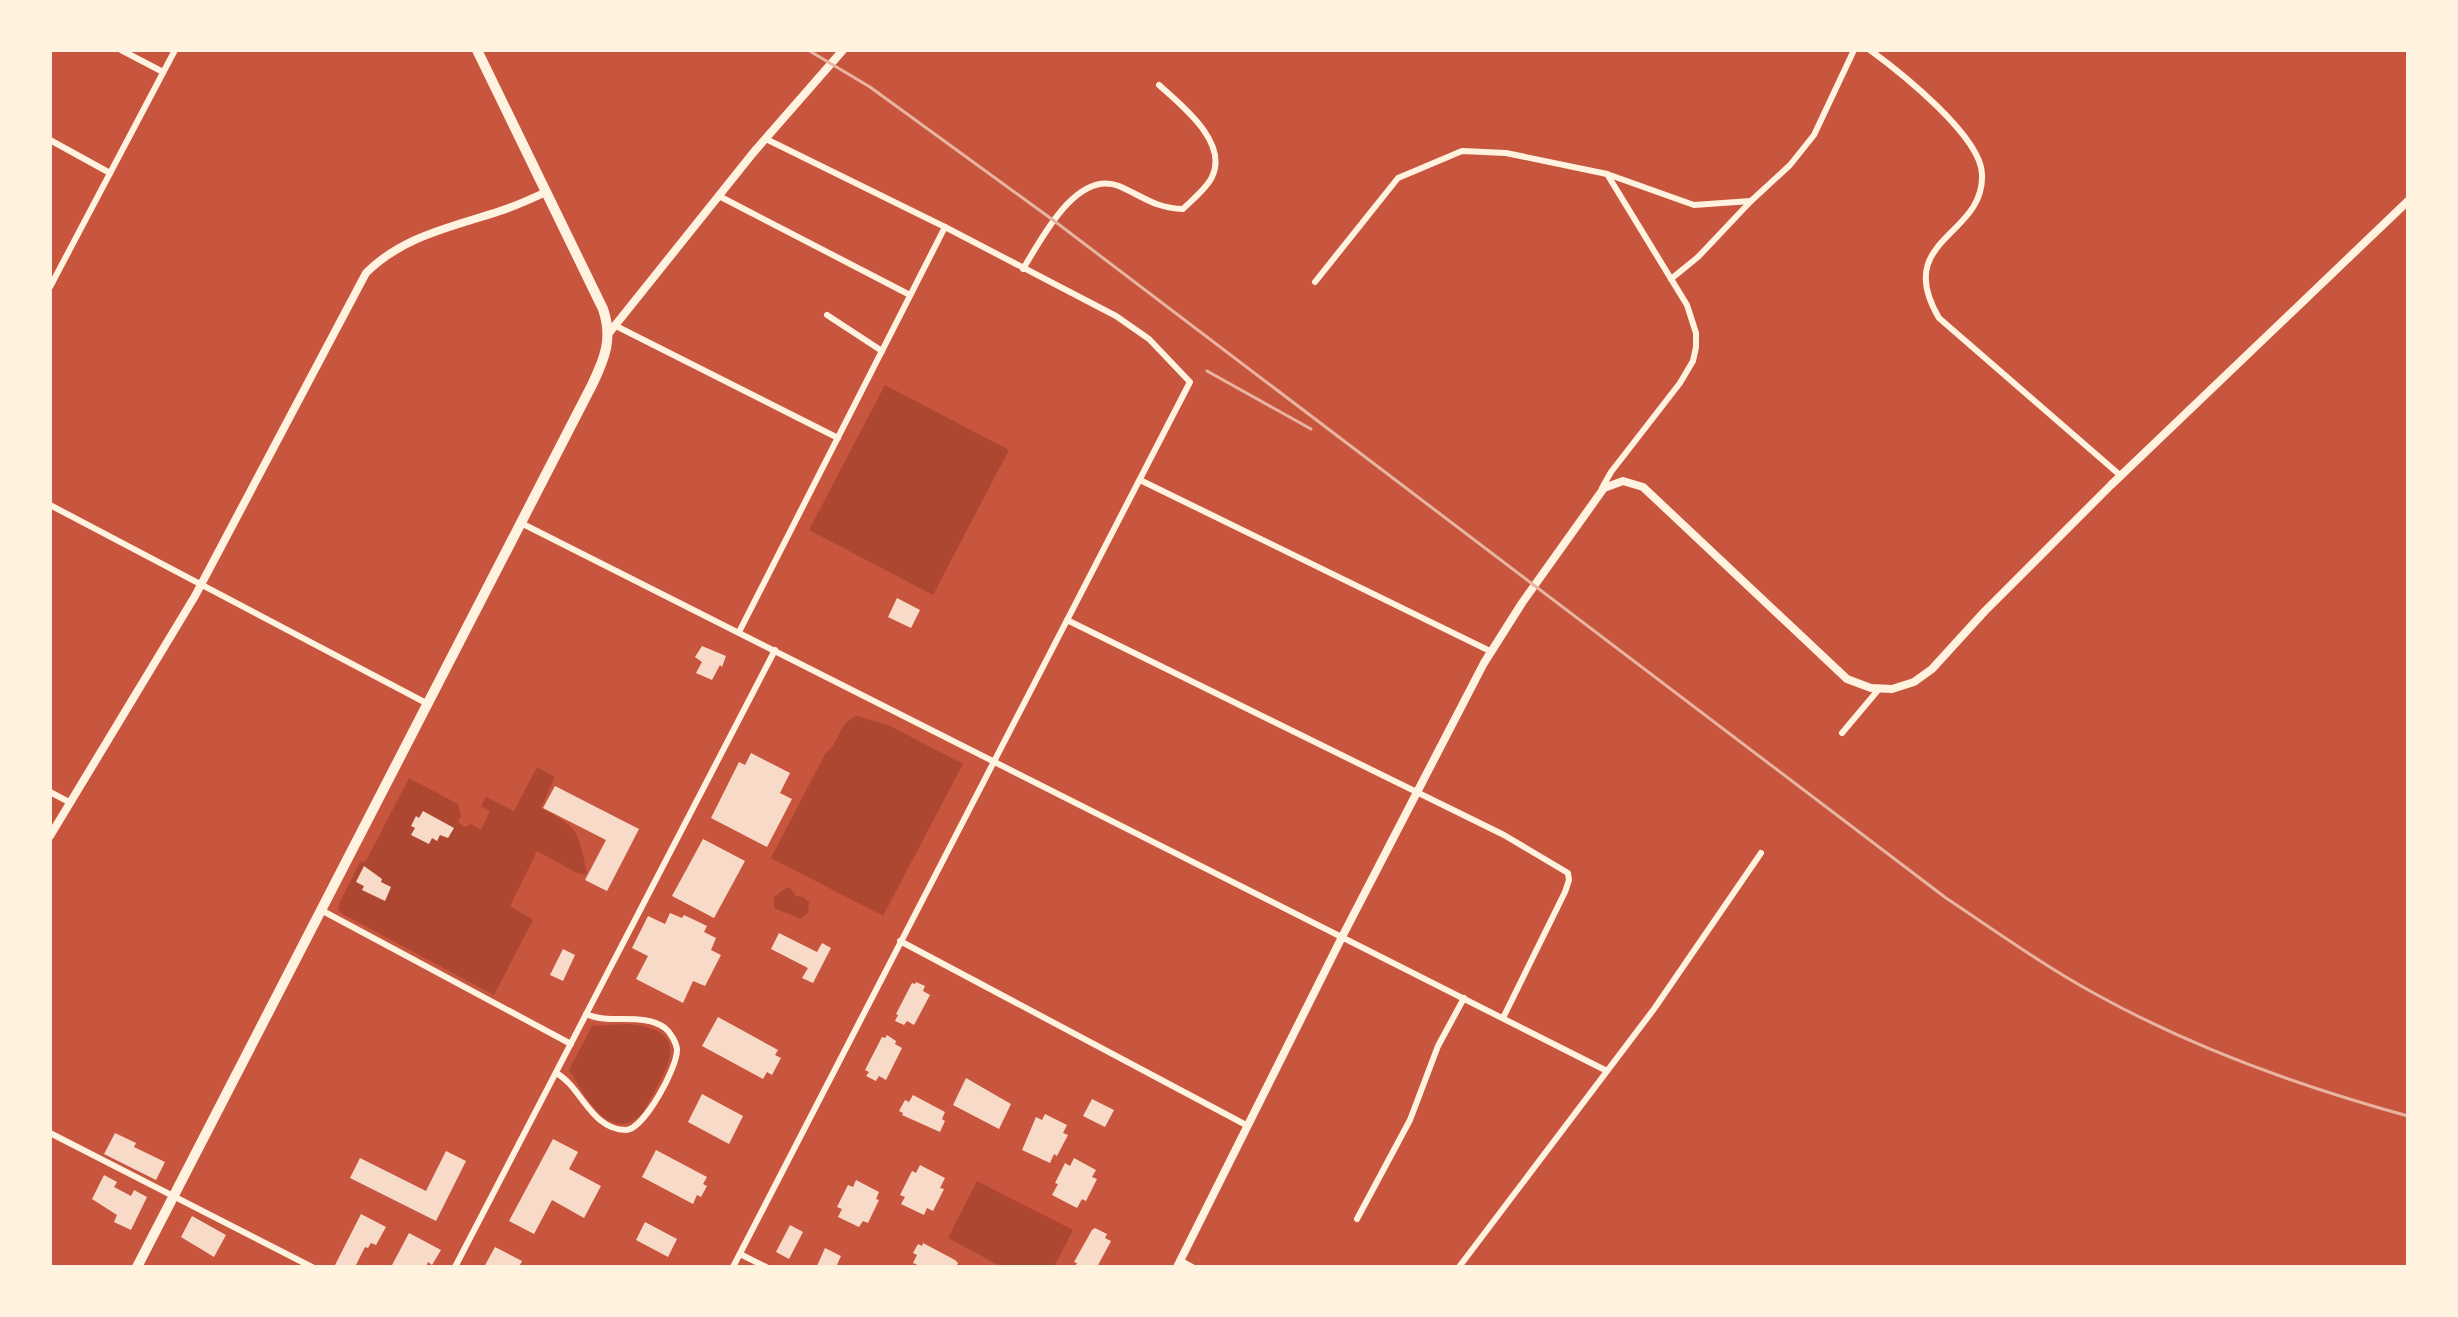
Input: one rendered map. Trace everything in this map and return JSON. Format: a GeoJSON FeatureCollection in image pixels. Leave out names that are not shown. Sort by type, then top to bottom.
{"type":"FeatureCollection","features":[{"type":"Feature","properties":{"kind":"main road"},"geometry":{"type":"LineString","coordinates":[[137,1267],[606,353],[612,329],[477,50]]}},
{"type":"Feature","properties":{"kind":"street"},"geometry":{"type":"LineString","coordinates":[[121,50],[163,72]]}},
{"type":"Feature","properties":{"kind":"street"},"geometry":{"type":"LineString","coordinates":[[51,284],[175,50]]}},
{"type":"Feature","properties":{"kind":"street"},"geometry":{"type":"LineString","coordinates":[[838,438],[612,329],[766,139],[843,50]]}},
{"type":"Feature","properties":{"kind":"street"},"geometry":{"type":"LineString","coordinates":[[1671,279],[1698,257],[1790,165],[1814,135],[1854,50]]}},
{"type":"Feature","properties":{"kind":"street"},"geometry":{"type":"LineString","coordinates":[[1870,50],[1903,75],[1954,125],[1976,151],[1983,174],[1978,201],[1964,220],[1934,249],[1928,261],[1928,300],[1939,318],[1960,339],[2121,476]]}},
{"type":"Feature","properties":{"kind":"street"},"geometry":{"type":"LineString","coordinates":[[1023,269],[1056,214],[1084,190],[1104,182],[1163,208],[1183,209],[1212,178],[1216,160],[1209,137],[1190,113],[1159,85]]}},
{"type":"Feature","properties":{"kind":"street"},"geometry":{"type":"LineString","coordinates":[[733,1267],[1190,382],[1149,339],[1116,316],[766,139]]}},
{"type":"Feature","properties":{"kind":"street"},"geometry":{"type":"LineString","coordinates":[[50,140],[110,173]]}},
{"type":"Feature","properties":{"kind":"street"},"geometry":{"type":"LineString","coordinates":[[1315,282],[1398,178],[1462,151],[1506,153],[1607,174],[1694,205],[1751,201]]}},
{"type":"Feature","properties":{"kind":"street"},"geometry":{"type":"LineString","coordinates":[[1192,1267],[1179,1264],[1343,935],[1492,652],[1611,472],[1680,383],[1693,361],[1696,333],[1687,305],[1607,174]]}},
{"type":"Feature","properties":{"kind":"street"},"geometry":{"type":"LineString","coordinates":[[50,836],[201,585],[366,273],[411,239],[505,210],[546,192]]}},
{"type":"Feature","properties":{"kind":"street"},"geometry":{"type":"LineString","coordinates":[[719,196],[910,295]]}},
{"type":"Feature","properties":{"kind":"street"},"geometry":{"type":"LineString","coordinates":[[1600,492],[1613,483],[1627,481],[1639,484],[1838,672],[1859,685],[1879,689],[1907,685],[1932,669],[1984,612],[2121,476],[2408,201]]}},
{"type":"Feature","properties":{"kind":"street"},"geometry":{"type":"LineString","coordinates":[[739,632],[945,227]]}},
{"type":"Feature","properties":{"kind":"street"},"geometry":{"type":"LineString","coordinates":[[827,315],[882,351]]}},
{"type":"Feature","properties":{"kind":"street"},"geometry":{"type":"LineString","coordinates":[[1140,480],[1492,652]]}},
{"type":"Feature","properties":{"kind":"street"},"geometry":{"type":"LineString","coordinates":[[50,505],[428,704]]}},
{"type":"Feature","properties":{"kind":"street"},"geometry":{"type":"LineString","coordinates":[[521,523],[1343,935],[1607,1071]]}},
{"type":"Feature","properties":{"kind":"street"},"geometry":{"type":"LineString","coordinates":[[1067,620],[1504,835],[1563,869],[1569,877],[1565,892],[1503,1018]]}},
{"type":"Feature","properties":{"kind":"street"},"geometry":{"type":"LineString","coordinates":[[455,1267],[775,650]]}},
{"type":"Feature","properties":{"kind":"street"},"geometry":{"type":"LineString","coordinates":[[1842,733],[1879,689]]}},
{"type":"Feature","properties":{"kind":"street"},"geometry":{"type":"LineString","coordinates":[[50,792],[69,802]]}},
{"type":"Feature","properties":{"kind":"street"},"geometry":{"type":"LineString","coordinates":[[1459,1267],[1654,1009],[1761,853]]}},
{"type":"Feature","properties":{"kind":"street"},"geometry":{"type":"LineString","coordinates":[[321,910],[571,1044]]}},
{"type":"Feature","properties":{"kind":"street"},"geometry":{"type":"LineString","coordinates":[[900,941],[1248,1126]]}},
{"type":"Feature","properties":{"kind":"street"},"geometry":{"type":"LineString","coordinates":[[1357,1219],[1410,1120],[1438,1046],[1464,998]]}},
{"type":"Feature","properties":{"kind":"street"},"geometry":{"type":"LineString","coordinates":[[556,1073],[568,1079],[600,1121],[623,1130],[630,1129],[639,1125],[650,1112],[674,1063],[677,1048],[672,1037],[665,1028],[653,1022],[599,1020],[586,1014]]}},
{"type":"Feature","properties":{"kind":"street"},"geometry":{"type":"LineString","coordinates":[[50,1133],[312,1267]]}},
{"type":"Feature","properties":{"kind":"street"},"geometry":{"type":"LineString","coordinates":[[740,1254],[766,1267]]}},
{"type":"Feature","properties":{"kind":"shaded area"},"geometry":{"type":"Polygon","coordinates":[[[885,385],[1009,450],[933,595],[809,530],[885,385]]]}},
{"type":"Feature","properties":{"kind":"shaded area"},"geometry":{"type":"Polygon","coordinates":[[[857,716],[890,726],[963,764],[883,916],[771,858],[825,754],[846,723],[857,716]]]}},
{"type":"Feature","properties":{"kind":"shaded area"},"geometry":{"type":"Polygon","coordinates":[[[537,767],[555,777],[541,808],[575,832],[587,872],[585,875],[577,873],[537,851],[510,906],[533,920],[494,995],[341,913],[338,908],[340,902],[360,862],[366,861],[409,778],[458,804],[461,816],[458,822],[465,827],[471,824],[481,830],[490,811],[481,806],[486,797],[514,811],[537,767]]]}},
{"type":"Feature","properties":{"kind":"shaded area"},"geometry":{"type":"Polygon","coordinates":[[[786,888],[809,902],[808,913],[801,919],[774,908],[774,897],[786,888]]]}},
{"type":"Feature","properties":{"kind":"shaded area"},"geometry":{"type":"Polygon","coordinates":[[[627,1024],[649,1028],[663,1035],[669,1044],[670,1056],[643,1113],[631,1122],[619,1124],[599,1113],[569,1070],[592,1026],[627,1024]]]}},
{"type":"Feature","properties":{"kind":"shaded area"},"geometry":{"type":"Polygon","coordinates":[[[977,1181],[1073,1230],[1054,1267],[1002,1267],[948,1238],[977,1181]]]}},
{"type":"Feature","properties":{"kind":"building"},"geometry":{"type":"Polygon","coordinates":[[[897,598],[920,610],[911,628],[888,617],[897,598]]]}},
{"type":"Feature","properties":{"kind":"building"},"geometry":{"type":"Polygon","coordinates":[[[702,646],[726,656],[712,680],[696,673],[702,662],[695,657],[702,646]]]}},
{"type":"Feature","properties":{"kind":"building"},"geometry":{"type":"Polygon","coordinates":[[[751,753],[790,773],[780,793],[792,799],[767,847],[711,818],[739,762],[745,765],[751,753]]]}},
{"type":"Feature","properties":{"kind":"building"},"geometry":{"type":"Polygon","coordinates":[[[555,786],[639,829],[607,891],[585,880],[606,840],[543,808],[555,786]]]}},
{"type":"Feature","properties":{"kind":"building"},"geometry":{"type":"Polygon","coordinates":[[[423,811],[454,828],[448,838],[440,835],[437,841],[432,838],[429,844],[411,835],[416,816],[419,818],[423,811]]]}},
{"type":"Feature","properties":{"kind":"building"},"geometry":{"type":"Polygon","coordinates":[[[703,839],[745,861],[714,918],[672,896],[703,839]]]}},
{"type":"Feature","properties":{"kind":"building"},"geometry":{"type":"Polygon","coordinates":[[[364,866],[391,887],[385,901],[362,890],[364,886],[356,882],[364,866]]]}},
{"type":"Feature","properties":{"kind":"building"},"geometry":{"type":"Polygon","coordinates":[[[670,913],[682,918],[684,915],[707,926],[704,932],[716,938],[711,950],[721,955],[705,986],[693,981],[683,1003],[636,979],[648,956],[632,948],[648,916],[665,924],[670,913]]]}},
{"type":"Feature","properties":{"kind":"building"},"geometry":{"type":"Polygon","coordinates":[[[779,933],[817,952],[822,943],[831,948],[813,983],[802,978],[808,968],[771,949],[779,933]]]}},
{"type":"Feature","properties":{"kind":"building"},"geometry":{"type":"Polygon","coordinates":[[[563,949],[575,955],[563,981],[550,975],[563,949]]]}},
{"type":"Feature","properties":{"kind":"building"},"geometry":{"type":"Polygon","coordinates":[[[912,983],[925,986],[923,991],[930,995],[914,1025],[907,1021],[904,1025],[895,1021],[896,1014],[912,983]]]}},
{"type":"Feature","properties":{"kind":"building"},"geometry":{"type":"Polygon","coordinates":[[[718,1017],[778,1050],[775,1055],[781,1058],[772,1075],[767,1072],[763,1079],[702,1046],[718,1017]]]}},
{"type":"Feature","properties":{"kind":"building"},"geometry":{"type":"Polygon","coordinates":[[[887,1035],[902,1048],[886,1080],[879,1076],[876,1081],[866,1076],[869,1072],[865,1070],[882,1037],[887,1035]]]}},
{"type":"Feature","properties":{"kind":"building"},"geometry":{"type":"Polygon","coordinates":[[[966,1078],[1011,1104],[999,1129],[953,1105],[966,1078]]]}},
{"type":"Feature","properties":{"kind":"building"},"geometry":{"type":"Polygon","coordinates":[[[702,1094],[743,1116],[729,1144],[688,1122],[702,1094]]]}},
{"type":"Feature","properties":{"kind":"building"},"geometry":{"type":"Polygon","coordinates":[[[913,1095],[945,1112],[940,1132],[899,1111],[905,1100],[909,1102],[913,1095]]]}},
{"type":"Feature","properties":{"kind":"building"},"geometry":{"type":"Polygon","coordinates":[[[1092,1099],[1114,1110],[1105,1127],[1083,1116],[1092,1099]]]}},
{"type":"Feature","properties":{"kind":"building"},"geometry":{"type":"Polygon","coordinates":[[[1045,1114],[1067,1125],[1063,1133],[1068,1135],[1050,1163],[1022,1150],[1036,1117],[1042,1120],[1045,1114]]]}},
{"type":"Feature","properties":{"kind":"building"},"geometry":{"type":"Polygon","coordinates":[[[115,1133],[136,1143],[134,1147],[165,1162],[156,1180],[104,1154],[115,1133]]]}},
{"type":"Feature","properties":{"kind":"building"},"geometry":{"type":"Polygon","coordinates":[[[553,1139],[578,1152],[569,1169],[601,1186],[584,1218],[552,1200],[534,1234],[509,1221],[553,1139]]]}},
{"type":"Feature","properties":{"kind":"building"},"geometry":{"type":"Polygon","coordinates":[[[656,1150],[707,1177],[703,1184],[707,1186],[693,1204],[642,1177],[656,1150]]]}},
{"type":"Feature","properties":{"kind":"building"},"geometry":{"type":"Polygon","coordinates":[[[446,1151],[466,1161],[436,1221],[350,1178],[360,1158],[426,1191],[446,1151]]]}},
{"type":"Feature","properties":{"kind":"building"},"geometry":{"type":"Polygon","coordinates":[[[1074,1158],[1096,1170],[1092,1177],[1097,1179],[1086,1201],[1082,1199],[1077,1208],[1052,1195],[1065,1163],[1070,1166],[1074,1158]]]}},
{"type":"Feature","properties":{"kind":"building"},"geometry":{"type":"Polygon","coordinates":[[[920,1165],[945,1178],[940,1188],[944,1189],[933,1211],[927,1208],[924,1215],[901,1204],[905,1197],[900,1195],[912,1171],[916,1173],[920,1165]]]}},
{"type":"Feature","properties":{"kind":"building"},"geometry":{"type":"Polygon","coordinates":[[[104,1175],[117,1182],[114,1187],[131,1196],[134,1190],[147,1197],[131,1230],[114,1222],[117,1215],[92,1199],[104,1175]]]}},
{"type":"Feature","properties":{"kind":"building"},"geometry":{"type":"Polygon","coordinates":[[[856,1180],[879,1192],[876,1199],[879,1200],[868,1223],[863,1221],[859,1227],[838,1217],[842,1209],[837,1207],[848,1185],[853,1187],[856,1180]]]}},
{"type":"Feature","properties":{"kind":"building"},"geometry":{"type":"Polygon","coordinates":[[[361,1214],[386,1227],[376,1245],[371,1243],[368,1248],[365,1247],[355,1267],[334,1267],[361,1214]]]}},
{"type":"Feature","properties":{"kind":"building"},"geometry":{"type":"Polygon","coordinates":[[[192,1216],[226,1235],[214,1257],[181,1237],[192,1216]]]}},
{"type":"Feature","properties":{"kind":"building"},"geometry":{"type":"Polygon","coordinates":[[[645,1222],[677,1239],[668,1257],[636,1240],[645,1222]]]}},
{"type":"Feature","properties":{"kind":"building"},"geometry":{"type":"Polygon","coordinates":[[[790,1225],[803,1232],[789,1259],[776,1252],[790,1225]]]}},
{"type":"Feature","properties":{"kind":"building"},"geometry":{"type":"Polygon","coordinates":[[[1095,1228],[1107,1234],[1105,1238],[1111,1241],[1097,1267],[1075,1267],[1077,1263],[1074,1262],[1095,1228]]]}},
{"type":"Feature","properties":{"kind":"building"},"geometry":{"type":"Polygon","coordinates":[[[409,1233],[441,1250],[432,1265],[428,1262],[426,1267],[391,1267],[409,1233]]]}},
{"type":"Feature","properties":{"kind":"building"},"geometry":{"type":"Polygon","coordinates":[[[923,1243],[955,1260],[958,1263],[956,1267],[922,1267],[913,1263],[917,1255],[913,1253],[918,1244],[922,1246],[923,1243]]]}},
{"type":"Feature","properties":{"kind":"building"},"geometry":{"type":"Polygon","coordinates":[[[495,1247],[522,1261],[519,1267],[484,1267],[495,1247]]]}},
{"type":"Feature","properties":{"kind":"building"},"geometry":{"type":"Polygon","coordinates":[[[825,1248],[841,1256],[836,1267],[817,1266],[825,1248]]]}},
{"type":"Feature","properties":{"kind":"railway"},"geometry":{"type":"LineString","coordinates":[[808,50],[870,87],[1053,220],[1946,898],[2003,937],[2081,986],[2175,1034],[2290,1080],[2408,1116]]}},
{"type":"Feature","properties":{"kind":"railway"},"geometry":{"type":"LineString","coordinates":[[1207,371],[1311,429]]}}]}
